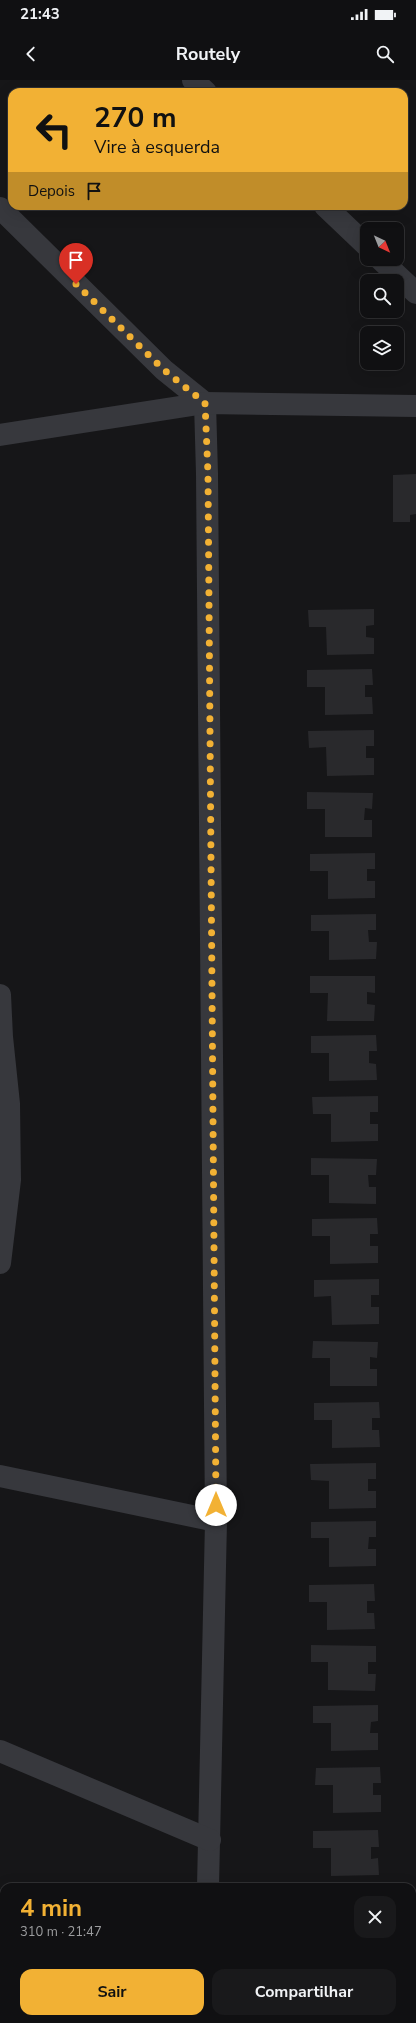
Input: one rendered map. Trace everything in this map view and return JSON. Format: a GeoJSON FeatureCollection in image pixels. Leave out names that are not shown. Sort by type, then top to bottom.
{"type":"FeatureCollection","features":[{"type":"Feature","properties":{"kind":"street"},"geometry":{"type":"LineString","coordinates":[[193,80],[202,88]]}},
{"type":"Feature","properties":{"kind":"street"},"geometry":{"type":"LineString","coordinates":[[0,208],[164,370],[205,403],[208,482],[216,1521],[208,1883]]}},
{"type":"Feature","properties":{"kind":"street"},"geometry":{"type":"LineString","coordinates":[[329,210],[360,239]]}},
{"type":"Feature","properties":{"kind":"street"},"geometry":{"type":"LineString","coordinates":[[387,266],[416,293]]}},
{"type":"Feature","properties":{"kind":"street"},"geometry":{"type":"LineString","coordinates":[[0,435],[205,403],[416,406]]}},
{"type":"Feature","properties":{"kind":"street"},"geometry":{"type":"LineString","coordinates":[[0,995],[1,1038],[9,1104],[10,1180],[0,1262]]}},
{"type":"Feature","properties":{"kind":"street"},"geometry":{"type":"LineString","coordinates":[[0,1476],[216,1521]]}},
{"type":"Feature","properties":{"kind":"street"},"geometry":{"type":"LineString","coordinates":[[0,1751],[210,1840]]}},
{"type":"Feature","properties":{"kind":"building"},"geometry":{"type":"Polygon","coordinates":[[[416,474],[416,514],[410,515],[410,522],[393,522],[393,475],[416,474]]]}},
{"type":"Feature","properties":{"kind":"building"},"geometry":{"type":"Polygon","coordinates":[[[374,609],[374,625],[366,626],[366,637],[374,638],[374,654],[327,655],[326,627],[309,627],[308,610],[374,609]]]}},
{"type":"Feature","properties":{"kind":"building"},"geometry":{"type":"Polygon","coordinates":[[[372,669],[373,685],[365,685],[365,697],[372,697],[373,714],[325,715],[325,687],[307,687],[307,670],[372,669]]]}},
{"type":"Feature","properties":{"kind":"building"},"geometry":{"type":"Polygon","coordinates":[[[374,730],[374,746],[366,746],[366,758],[374,758],[374,775],[327,776],[326,747],[309,748],[308,731],[374,730]]]}},
{"type":"Feature","properties":{"kind":"building"},"geometry":{"type":"Polygon","coordinates":[[[307,792],[373,793],[372,809],[365,808],[364,820],[372,820],[372,837],[325,837],[325,809],[307,809],[307,792]]]}},
{"type":"Feature","properties":{"kind":"building"},"geometry":{"type":"Polygon","coordinates":[[[375,853],[375,869],[367,869],[367,881],[375,881],[375,898],[328,899],[328,871],[310,871],[310,854],[375,853]]]}},
{"type":"Feature","properties":{"kind":"building"},"geometry":{"type":"Polygon","coordinates":[[[376,914],[376,930],[368,930],[369,942],[377,942],[376,959],[329,960],[329,931],[311,931],[311,915],[376,914]]]}},
{"type":"Feature","properties":{"kind":"building"},"geometry":{"type":"Polygon","coordinates":[[[310,976],[375,976],[375,993],[367,992],[367,1004],[375,1005],[374,1021],[327,1021],[328,993],[310,993],[310,976]]]}},
{"type":"Feature","properties":{"kind":"building"},"geometry":{"type":"Polygon","coordinates":[[[376,1035],[377,1051],[369,1051],[369,1063],[376,1064],[377,1080],[329,1081],[329,1053],[311,1053],[311,1036],[376,1035]]]}},
{"type":"Feature","properties":{"kind":"building"},"geometry":{"type":"Polygon","coordinates":[[[378,1096],[378,1112],[370,1112],[370,1124],[378,1124],[378,1141],[331,1142],[331,1114],[313,1114],[312,1097],[378,1096]]]}},
{"type":"Feature","properties":{"kind":"building"},"geometry":{"type":"Polygon","coordinates":[[[311,1158],[377,1159],[376,1175],[368,1175],[369,1187],[376,1187],[376,1204],[329,1203],[329,1175],[311,1175],[311,1158]]]}},
{"type":"Feature","properties":{"kind":"building"},"geometry":{"type":"Polygon","coordinates":[[[377,1218],[378,1234],[370,1234],[370,1246],[378,1246],[378,1263],[330,1264],[330,1236],[312,1236],[312,1219],[377,1218]]]}},
{"type":"Feature","properties":{"kind":"building"},"geometry":{"type":"Polygon","coordinates":[[[379,1279],[379,1295],[371,1295],[371,1307],[379,1307],[379,1324],[332,1325],[331,1296],[314,1297],[314,1280],[379,1279]]]}},
{"type":"Feature","properties":{"kind":"building"},"geometry":{"type":"Polygon","coordinates":[[[313,1341],[378,1342],[377,1358],[370,1357],[370,1369],[377,1369],[377,1386],[330,1386],[330,1358],[312,1358],[313,1341]]]}},
{"type":"Feature","properties":{"kind":"building"},"geometry":{"type":"Polygon","coordinates":[[[379,1402],[380,1418],[372,1418],[372,1430],[379,1430],[380,1447],[332,1448],[332,1420],[314,1420],[314,1403],[379,1402]]]}},
{"type":"Feature","properties":{"kind":"building"},"geometry":{"type":"Polygon","coordinates":[[[376,1463],[376,1479],[368,1479],[368,1491],[376,1491],[376,1508],[329,1509],[329,1481],[311,1480],[310,1464],[376,1463]]]}},
{"type":"Feature","properties":{"kind":"building"},"geometry":{"type":"Polygon","coordinates":[[[376,1521],[376,1537],[369,1537],[368,1549],[376,1549],[376,1566],[329,1567],[329,1538],[311,1538],[311,1522],[376,1521]]]}},
{"type":"Feature","properties":{"kind":"building"},"geometry":{"type":"Polygon","coordinates":[[[374,1584],[375,1601],[367,1601],[367,1613],[374,1613],[375,1629],[327,1630],[327,1602],[309,1602],[309,1585],[374,1584]]]}},
{"type":"Feature","properties":{"kind":"building"},"geometry":{"type":"Polygon","coordinates":[[[311,1645],[376,1646],[376,1662],[368,1662],[368,1674],[376,1674],[375,1691],[328,1690],[328,1662],[311,1662],[311,1645]]]}},
{"type":"Feature","properties":{"kind":"building"},"geometry":{"type":"Polygon","coordinates":[[[378,1705],[378,1721],[371,1722],[370,1733],[378,1733],[378,1750],[331,1751],[331,1723],[313,1723],[313,1706],[378,1705]]]}},
{"type":"Feature","properties":{"kind":"building"},"geometry":{"type":"Polygon","coordinates":[[[380,1767],[381,1783],[373,1783],[373,1795],[381,1795],[381,1812],[333,1813],[333,1785],[315,1785],[316,1768],[380,1767]]]}},
{"type":"Feature","properties":{"kind":"building"},"geometry":{"type":"Polygon","coordinates":[[[378,1830],[379,1847],[371,1847],[371,1859],[378,1858],[379,1875],[331,1876],[331,1848],[313,1848],[313,1831],[378,1830]]]}},
{"type":"Feature","properties":{"kind":"route"},"geometry":{"type":"LineString","coordinates":[[76,284],[164,370],[205,403],[208,474],[216,1505]]}}]}
